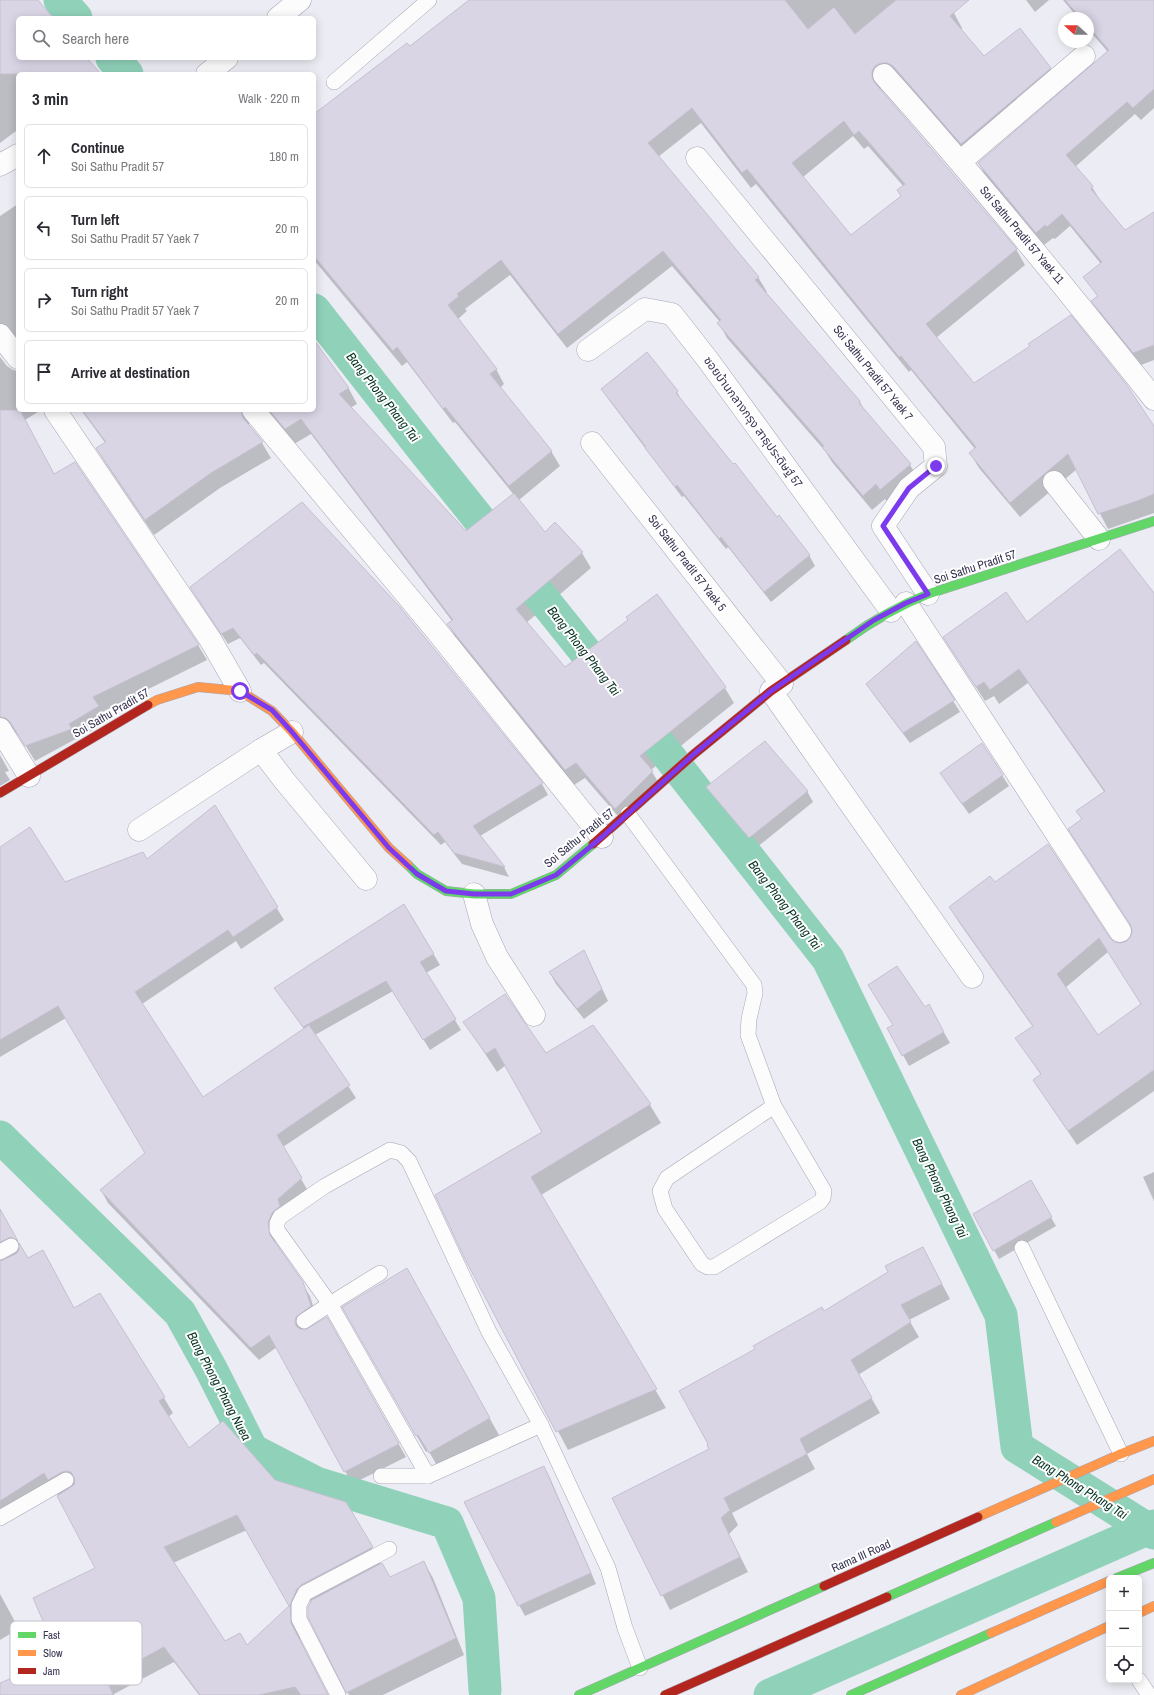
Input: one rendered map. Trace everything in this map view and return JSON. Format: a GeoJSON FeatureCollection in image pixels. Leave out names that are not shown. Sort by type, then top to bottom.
{"type":"FeatureCollection","features":[{"type":"Feature","properties":{"kind":"main road","name":"Soi Sathu Pradit 57"},"geometry":{"type":"LineString","coordinates":[[0,793],[156,700],[198,687],[240,691],[272,710],[389,848],[417,874],[446,891],[474,894],[511,894],[556,875],[602,837],[694,754],[777,688],[874,620],[928,594],[1154,521]]}},
{"type":"Feature","properties":{"kind":"main road","name":"Rama III Road"},"geometry":{"type":"LineString","coordinates":[[580,1695],[1154,1441]]}},
{"type":"Feature","properties":{"kind":"main road"},"geometry":{"type":"LineString","coordinates":[[665,1695],[1154,1479]]}},
{"type":"Feature","properties":{"kind":"main road"},"geometry":{"type":"LineString","coordinates":[[1124,1575],[1154,1563]]}},
{"type":"Feature","properties":{"kind":"main road"},"geometry":{"type":"LineString","coordinates":[[851,1695],[1106,1583]]}},
{"type":"Feature","properties":{"kind":"main road"},"geometry":{"type":"LineString","coordinates":[[1142,1611],[1154,1606]]}},
{"type":"Feature","properties":{"kind":"main road"},"geometry":{"type":"LineString","coordinates":[[961,1695],[1106,1631]]}},
{"type":"Feature","properties":{"kind":"street"},"geometry":{"type":"LineString","coordinates":[[280,16],[300,0]]}},
{"type":"Feature","properties":{"kind":"street"},"geometry":{"type":"LineString","coordinates":[[961,161],[1084,56]]}},
{"type":"Feature","properties":{"kind":"street"},"geometry":{"type":"LineString","coordinates":[[210,72],[224,60]]}},
{"type":"Feature","properties":{"kind":"street","name":"Soi Sathu Pradit 57 Yaek 11"},"geometry":{"type":"LineString","coordinates":[[884,75],[961,161],[1056,276],[1154,399]]}},
{"type":"Feature","properties":{"kind":"street"},"geometry":{"type":"LineString","coordinates":[[0,165],[16,156]]}},
{"type":"Feature","properties":{"kind":"street","name":"Soi Sathu Pradit 57 Yaek 7"},"geometry":{"type":"LineString","coordinates":[[696,158],[934,447],[936,466],[909,488],[883,526],[928,594]]}},
{"type":"Feature","properties":{"kind":"street","name":"ซอยบ้านกลางกรุง สาธุประดิษฐ์ 57"},"geometry":{"type":"LineString","coordinates":[[588,350],[645,309],[672,314],[899,607],[1120,931]]}},
{"type":"Feature","properties":{"kind":"street"},"geometry":{"type":"LineString","coordinates":[[0,335],[16,355]]}},
{"type":"Feature","properties":{"kind":"street"},"geometry":{"type":"LineString","coordinates":[[56,412],[210,639],[240,691]]}},
{"type":"Feature","properties":{"kind":"street"},"geometry":{"type":"LineString","coordinates":[[255,412],[435,629],[602,837]]}},
{"type":"Feature","properties":{"kind":"street","name":"Soi Sathu Pradit 57 Yaek 5"},"geometry":{"type":"LineString","coordinates":[[592,443],[777,688],[972,977]]}},
{"type":"Feature","properties":{"kind":"street"},"geometry":{"type":"LineString","coordinates":[[1054,482],[1099,539]]}},
{"type":"Feature","properties":{"kind":"street"},"geometry":{"type":"LineString","coordinates":[[0,729],[29,776]]}},
{"type":"Feature","properties":{"kind":"street"},"geometry":{"type":"LineString","coordinates":[[139,830],[292,732]]}},
{"type":"Feature","properties":{"kind":"street"},"geometry":{"type":"LineString","coordinates":[[262,750],[284,780],[366,879]]}},
{"type":"Feature","properties":{"kind":"street"},"geometry":{"type":"LineString","coordinates":[[474,894],[482,924],[497,957],[534,1015]]}},
{"type":"Feature","properties":{"kind":"lane"},"geometry":{"type":"LineString","coordinates":[[334,82],[429,0]]}},
{"type":"Feature","properties":{"kind":"lane"},"geometry":{"type":"LineString","coordinates":[[628,814],[754,985],[755,993],[749,1019],[748,1035],[774,1106],[824,1191],[824,1198],[820,1202],[714,1267],[708,1267],[702,1264],[664,1209],[660,1190],[667,1178],[774,1106]]}},
{"type":"Feature","properties":{"kind":"lane"},"geometry":{"type":"LineString","coordinates":[[428,1476],[330,1304],[277,1230],[277,1223],[280,1217],[325,1186],[390,1150],[401,1153],[409,1161],[489,1332],[541,1425],[608,1568],[625,1628],[640,1668]]}},
{"type":"Feature","properties":{"kind":"lane"},"geometry":{"type":"LineString","coordinates":[[1022,1248],[1120,1455]]}},
{"type":"Feature","properties":{"kind":"lane"},"geometry":{"type":"LineString","coordinates":[[304,1321],[380,1272]]}},
{"type":"Feature","properties":{"kind":"lane"},"geometry":{"type":"LineString","coordinates":[[381,1476],[428,1476],[541,1425]]}},
{"type":"Feature","properties":{"kind":"lane"},"geometry":{"type":"LineString","coordinates":[[0,1518],[66,1480]]}},
{"type":"Feature","properties":{"kind":"lane"},"geometry":{"type":"LineString","coordinates":[[338,1695],[299,1619],[299,1605],[305,1593],[389,1549]]}},
{"type":"Feature","properties":{"kind":"lane"},"geometry":{"type":"LineString","coordinates":[[1141,1683],[1149,1695]]}},
{"type":"Feature","properties":{"kind":"building"},"geometry":{"type":"Polygon","coordinates":[[[0,0],[38,0],[51,16],[16,16],[16,60],[89,60],[99,72],[16,72],[16,74],[0,74],[0,0]]]}},
{"type":"Feature","properties":{"kind":"building"},"geometry":{"type":"Polygon","coordinates":[[[469,0],[785,0],[808,29],[834,7],[855,34],[896,0],[969,0],[950,16],[984,56],[1020,28],[1051,68],[961,144],[893,66],[888,63],[881,63],[875,66],[872,71],[872,78],[875,83],[1017,249],[926,324],[974,383],[1030,346],[1028,344],[1071,315],[1126,384],[1154,426],[1154,494],[1098,514],[1068,454],[1010,503],[969,453],[976,447],[901,356],[899,357],[747,169],[742,173],[692,108],[648,143],[759,277],[755,280],[860,401],[859,403],[911,464],[880,490],[876,484],[863,496],[822,447],[824,446],[717,323],[721,320],[663,251],[558,334],[501,260],[457,294],[459,296],[448,305],[497,369],[490,374],[552,451],[509,486],[445,407],[443,409],[397,347],[393,351],[316,258],[316,112],[407,43],[410,46],[469,0]],[[844,121],[792,163],[851,235],[901,196],[897,190],[905,184],[859,131],[854,135],[844,121]]]}},
{"type":"Feature","properties":{"kind":"building"},"geometry":{"type":"Polygon","coordinates":[[[1065,0],[1154,0],[1154,89],[1133,108],[1127,102],[1066,155],[1093,186],[1091,189],[1125,230],[1154,212],[1154,345],[1133,353],[1091,301],[1098,296],[1083,277],[1102,262],[1062,214],[1047,227],[1045,225],[1036,233],[978,163],[1109,50],[1094,33],[1094,12],[1076,12],[1065,0]]]}},
{"type":"Feature","properties":{"kind":"building"},"geometry":{"type":"Polygon","coordinates":[[[316,343],[349,388],[339,394],[466,531],[514,493],[545,532],[555,522],[583,552],[516,609],[565,667],[628,620],[626,617],[657,594],[726,687],[640,756],[653,771],[615,809],[576,763],[565,770],[447,624],[453,620],[301,419],[285,429],[271,412],[316,412],[316,343]]]}},
{"type":"Feature","properties":{"kind":"building"},"geometry":{"type":"Polygon","coordinates":[[[647,352],[678,391],[676,393],[733,464],[735,463],[777,517],[779,515],[810,555],[764,592],[721,537],[719,539],[677,485],[675,487],[601,389],[647,352]]]}},
{"type":"Feature","properties":{"kind":"building"},"geometry":{"type":"Polygon","coordinates":[[[0,410],[16,410],[16,412],[21,412],[54,474],[75,462],[199,645],[93,697],[99,706],[69,724],[72,729],[25,746],[10,722],[6,718],[0,717],[0,410]]]}},
{"type":"Feature","properties":{"kind":"building"},"geometry":{"type":"Polygon","coordinates":[[[84,412],[242,412],[243,418],[263,442],[211,473],[145,520],[96,448],[106,442],[84,412]]]}},
{"type":"Feature","properties":{"kind":"building"},"geometry":{"type":"Polygon","coordinates":[[[302,502],[400,607],[543,783],[473,826],[505,867],[454,853],[438,832],[434,835],[257,653],[254,655],[233,628],[221,634],[190,587],[302,502]]]}},
{"type":"Feature","properties":{"kind":"building"},"geometry":{"type":"Polygon","coordinates":[[[1120,549],[1154,593],[1154,1070],[1068,1131],[1033,1080],[1041,1074],[1015,1038],[1033,1026],[949,907],[990,876],[995,882],[1048,844],[1110,938],[1114,942],[1120,943],[1127,941],[1131,936],[1132,931],[1130,924],[1068,829],[1082,819],[1076,811],[1105,791],[1019,669],[990,690],[984,682],[976,687],[943,637],[1006,592],[1027,622],[1120,549]],[[1099,938],[1057,974],[1098,1035],[1141,1004],[1099,938]]]}},
{"type":"Feature","properties":{"kind":"building"},"geometry":{"type":"Polygon","coordinates":[[[916,641],[955,700],[903,733],[866,684],[916,641]]]}},
{"type":"Feature","properties":{"kind":"building"},"geometry":{"type":"Polygon","coordinates":[[[765,741],[808,791],[749,838],[706,787],[765,741]]]}},
{"type":"Feature","properties":{"kind":"building"},"geometry":{"type":"Polygon","coordinates":[[[982,743],[1003,775],[962,804],[940,773],[982,743]]]}},
{"type":"Feature","properties":{"kind":"building"},"geometry":{"type":"Polygon","coordinates":[[[215,805],[278,907],[233,937],[228,930],[135,992],[203,1097],[309,1025],[350,1085],[277,1135],[302,1178],[278,1199],[280,1206],[272,1213],[268,1223],[270,1235],[303,1282],[311,1306],[296,1317],[296,1326],[305,1330],[327,1317],[399,1444],[344,1472],[269,1335],[251,1348],[100,1190],[145,1153],[58,1006],[0,1040],[0,847],[30,827],[65,882],[143,852],[147,859],[215,805]]]}},
{"type":"Feature","properties":{"kind":"building"},"geometry":{"type":"Polygon","coordinates":[[[404,904],[434,954],[420,962],[456,1019],[423,1040],[386,981],[303,1027],[274,988],[404,904]]]}},
{"type":"Feature","properties":{"kind":"building"},"geometry":{"type":"Polygon","coordinates":[[[584,950],[602,989],[577,1009],[549,972],[584,950]]]}},
{"type":"Feature","properties":{"kind":"building"},"geometry":{"type":"Polygon","coordinates":[[[897,966],[925,1007],[929,1004],[944,1032],[902,1056],[887,1028],[893,1025],[868,985],[897,966]]]}},
{"type":"Feature","properties":{"kind":"building"},"geometry":{"type":"Polygon","coordinates":[[[505,994],[546,1053],[593,1025],[651,1104],[531,1177],[657,1389],[556,1432],[464,1257],[435,1195],[542,1132],[495,1048],[486,1054],[463,1022],[505,994]]]}},
{"type":"Feature","properties":{"kind":"building"},"geometry":{"type":"Polygon","coordinates":[[[1031,1180],[1052,1217],[993,1251],[973,1214],[1031,1180]]]}},
{"type":"Feature","properties":{"kind":"building"},"geometry":{"type":"Polygon","coordinates":[[[0,1209],[18,1241],[11,1237],[0,1242],[0,1209]]]}},
{"type":"Feature","properties":{"kind":"building"},"geometry":{"type":"Polygon","coordinates":[[[19,1243],[28,1258],[43,1250],[74,1308],[100,1293],[165,1397],[159,1401],[189,1448],[223,1421],[275,1480],[346,1502],[373,1547],[301,1585],[297,1589],[290,1605],[291,1623],[328,1695],[301,1695],[295,1687],[259,1695],[200,1695],[164,1647],[142,1659],[142,1621],[43,1621],[33,1598],[95,1568],[57,1496],[74,1485],[75,1480],[71,1472],[62,1472],[48,1480],[44,1473],[0,1501],[0,1261],[16,1254],[19,1250],[19,1243]],[[237,1515],[164,1547],[225,1641],[240,1633],[247,1645],[289,1606],[237,1515]]]}},
{"type":"Feature","properties":{"kind":"building"},"geometry":{"type":"Polygon","coordinates":[[[923,1247],[942,1284],[901,1305],[911,1322],[851,1360],[872,1398],[800,1439],[807,1454],[724,1498],[730,1510],[721,1518],[740,1557],[661,1596],[612,1498],[709,1449],[708,1444],[679,1391],[755,1349],[753,1346],[822,1307],[824,1311],[888,1272],[885,1266],[923,1247]]]}},
{"type":"Feature","properties":{"kind":"building"},"geometry":{"type":"Polygon","coordinates":[[[407,1268],[490,1418],[429,1453],[418,1435],[416,1436],[342,1307],[407,1268]]]}},
{"type":"Feature","properties":{"kind":"building"},"geometry":{"type":"Polygon","coordinates":[[[544,1466],[591,1573],[518,1606],[464,1502],[544,1466]]]}},
{"type":"Feature","properties":{"kind":"building"},"geometry":{"type":"Polygon","coordinates":[[[424,1561],[456,1638],[346,1693],[308,1617],[308,1607],[312,1600],[382,1563],[390,1577],[424,1561]]]}},
{"type":"Feature","properties":{"kind":"building"},"geometry":{"type":"Polygon","coordinates":[[[10,1679],[10,1685],[109,1685],[113,1695],[0,1695],[0,1683],[10,1679]]]}},
{"type":"Feature","properties":{"kind":"waterway","name":"Bang Phong Phang Tai"},"geometry":{"type":"LineString","coordinates":[[60,0],[74,16]]}},
{"type":"Feature","properties":{"kind":"waterway","name":"Bang Phong Phang Tai"},"geometry":{"type":"LineString","coordinates":[[114,60],[125,72]]}},
{"type":"Feature","properties":{"kind":"waterway","name":"Bang Phong Phang Tai"},"geometry":{"type":"LineString","coordinates":[[316,313],[828,959],[1001,1315],[1017,1447],[1154,1533]]}},
{"type":"Feature","properties":{"kind":"waterway","name":"Bang Phong Phang Nuea"},"geometry":{"type":"LineString","coordinates":[[0,1137],[180,1313],[211,1369],[252,1450],[316,1483],[447,1523],[479,1598],[485,1690]]}},
{"type":"Feature","properties":{"kind":"waterway"},"geometry":{"type":"LineString","coordinates":[[770,1695],[1154,1526]]}},
{"type":"Feature","properties":{"kind":"traffic: fast"},"geometry":{"type":"LineString","coordinates":[[846,640],[886,614],[928,594],[1154,521]]}},
{"type":"Feature","properties":{"kind":"traffic: fast"},"geometry":{"type":"LineString","coordinates":[[408,865],[417,874],[446,891],[474,894],[511,894],[556,875],[593,844]]}},
{"type":"Feature","properties":{"kind":"traffic: fast"},"geometry":{"type":"LineString","coordinates":[[887,1597],[1056,1522]]}},
{"type":"Feature","properties":{"kind":"traffic: fast"},"geometry":{"type":"LineString","coordinates":[[1124,1575],[1154,1563]]}},
{"type":"Feature","properties":{"kind":"traffic: fast"},"geometry":{"type":"LineString","coordinates":[[579,1695],[824,1586]]}},
{"type":"Feature","properties":{"kind":"traffic: fast"},"geometry":{"type":"LineString","coordinates":[[851,1695],[991,1633]]}},
{"type":"Feature","properties":{"kind":"traffic: slow"},"geometry":{"type":"LineString","coordinates":[[148,705],[157,700],[198,687],[240,691],[272,711],[292,732],[389,848],[408,865]]}},
{"type":"Feature","properties":{"kind":"traffic: slow"},"geometry":{"type":"LineString","coordinates":[[978,1517],[1118,1455],[1154,1441]]}},
{"type":"Feature","properties":{"kind":"traffic: slow"},"geometry":{"type":"LineString","coordinates":[[1056,1522],[1154,1479]]}},
{"type":"Feature","properties":{"kind":"traffic: slow"},"geometry":{"type":"LineString","coordinates":[[991,1633],[1106,1582]]}},
{"type":"Feature","properties":{"kind":"traffic: slow"},"geometry":{"type":"LineString","coordinates":[[1142,1612],[1154,1606]]}},
{"type":"Feature","properties":{"kind":"traffic: slow"},"geometry":{"type":"LineString","coordinates":[[961,1695],[1106,1627]]}},
{"type":"Feature","properties":{"kind":"traffic: jam"},"geometry":{"type":"LineString","coordinates":[[593,844],[694,754],[771,691],[846,640]]}},
{"type":"Feature","properties":{"kind":"traffic: jam"},"geometry":{"type":"LineString","coordinates":[[0,793],[148,705]]}},
{"type":"Feature","properties":{"kind":"traffic: jam"},"geometry":{"type":"LineString","coordinates":[[824,1586],[978,1517]]}},
{"type":"Feature","properties":{"kind":"traffic: jam"},"geometry":{"type":"LineString","coordinates":[[665,1695],[887,1597]]}},
{"type":"Feature","properties":{"kind":"route"},"geometry":{"type":"LineString","coordinates":[[240,691],[272,710],[389,848],[417,874],[446,891],[474,894],[511,894],[556,875],[602,837],[694,754],[771,691],[874,620],[906,603],[928,594],[883,526],[909,488],[936,466]]}}]}
